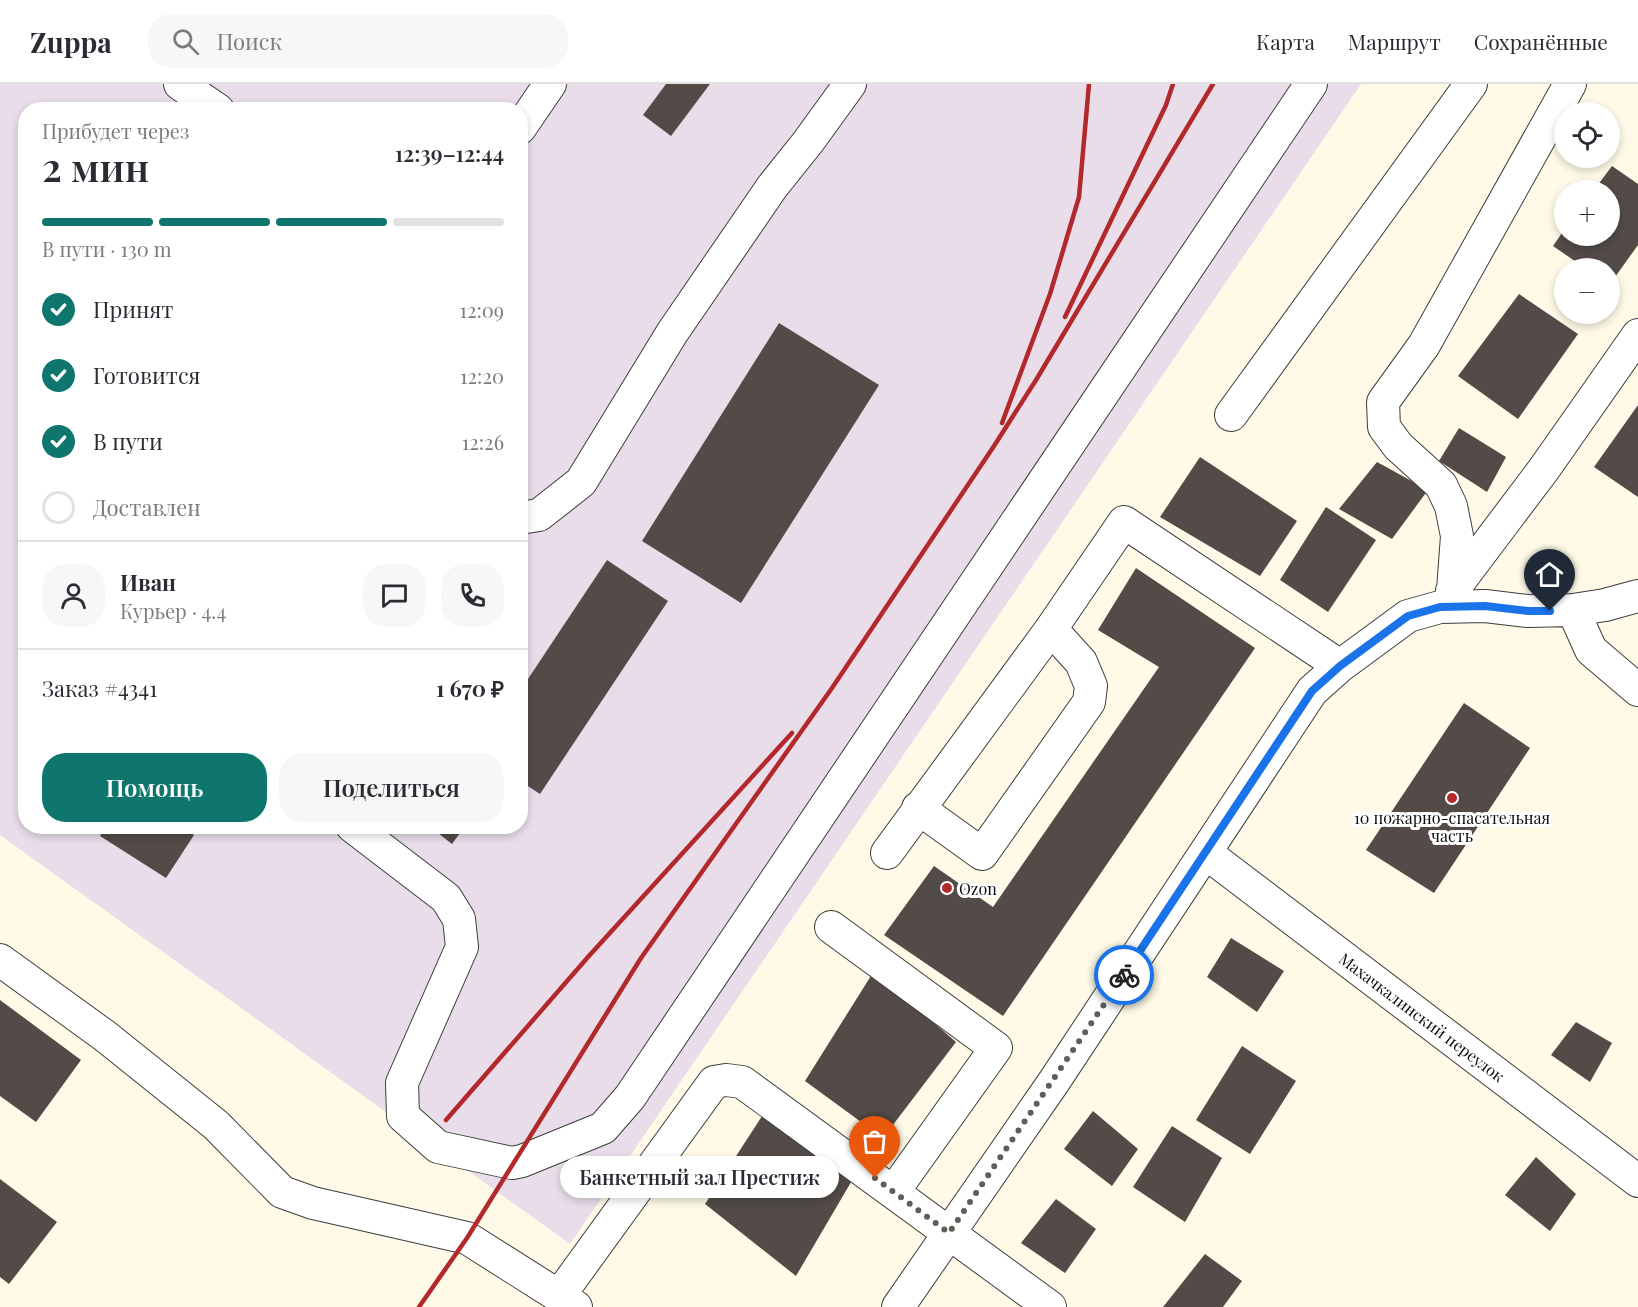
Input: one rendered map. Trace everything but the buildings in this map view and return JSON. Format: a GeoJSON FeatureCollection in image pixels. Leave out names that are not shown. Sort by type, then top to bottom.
{"type":"FeatureCollection","features":[{"type":"Feature","properties":{"kind":"street"},"geometry":{"type":"LineString","coordinates":[[180,84],[206,102]]}},
{"type":"Feature","properties":{"kind":"street"},"geometry":{"type":"LineString","coordinates":[[528,116],[550,84]]}},
{"type":"Feature","properties":{"kind":"street"},"geometry":{"type":"LineString","coordinates":[[528,517],[539,515],[581,482],[678,323],[772,187],[850,84]]}},
{"type":"Feature","properties":{"kind":"street"},"geometry":{"type":"LineString","coordinates":[[362,834],[446,898],[459,919],[462,947],[402,1083],[404,1116],[438,1147],[512,1163],[603,1128],[637,1087],[1311,84]]}},
{"type":"Feature","properties":{"kind":"street"},"geometry":{"type":"LineString","coordinates":[[1231,415],[1471,84]]}},
{"type":"Feature","properties":{"kind":"street"},"geometry":{"type":"LineString","coordinates":[[1446,598],[1457,536],[1451,506],[1441,485],[1398,446],[1384,427],[1383,402],[1424,345],[1570,84]]}},
{"type":"Feature","properties":{"kind":"street"},"geometry":{"type":"LineString","coordinates":[[898,1307],[1206,853],[1312,691],[1340,666],[1408,616],[1446,598],[1544,469],[1638,335]]}},
{"type":"Feature","properties":{"kind":"street"},"geometry":{"type":"LineString","coordinates":[[887,853],[1051,629],[1124,522],[1340,666]]}},
{"type":"Feature","properties":{"kind":"street"},"geometry":{"type":"LineString","coordinates":[[1446,598],[1528,611],[1573,610],[1605,605],[1638,596]]}},
{"type":"Feature","properties":{"kind":"street"},"geometry":{"type":"LineString","coordinates":[[1573,610],[1591,650],[1638,690]]}},
{"type":"Feature","properties":{"kind":"street"},"geometry":{"type":"LineString","coordinates":[[918,808],[982,854],[1089,702],[1091,686],[1081,662],[1051,629]]}},
{"type":"Feature","properties":{"kind":"street","name":"Махачкалинский переулок"},"geometry":{"type":"LineString","coordinates":[[1206,853],[1638,1181]]}},
{"type":"Feature","properties":{"kind":"street"},"geometry":{"type":"LineString","coordinates":[[831,927],[996,1048],[894,1191]]}},
{"type":"Feature","properties":{"kind":"street"},"geometry":{"type":"LineString","coordinates":[[0,960],[105,1036],[216,1125],[282,1192],[314,1203],[467,1238],[567,1301],[714,1082],[726,1080],[742,1082],[1050,1307]]}},
{"type":"Feature","properties":{"kind":"shaded area"},"geometry":{"type":"Polygon","coordinates":[[[0,84],[1361,84],[570,1244],[0,835],[0,84]]]}},
{"type":"Feature","properties":{"kind":"railway"},"geometry":{"type":"LineString","coordinates":[[1002,423],[1050,294],[1079,197],[1089,84]]}},
{"type":"Feature","properties":{"kind":"railway"},"geometry":{"type":"LineString","coordinates":[[1065,317],[1166,105],[1173,84]]}},
{"type":"Feature","properties":{"kind":"railway"},"geometry":{"type":"LineString","coordinates":[[419,1307],[467,1238],[641,958],[832,688],[994,446],[1213,84]]}},
{"type":"Feature","properties":{"kind":"railway"},"geometry":{"type":"LineString","coordinates":[[446,1120],[588,957],[792,733]]}},
{"type":"Feature","properties":{"kind":"way so far"},"geometry":{"type":"LineString","coordinates":[[875,1178],[949,1233],[1053,1083],[1124,975]]}},
{"type":"Feature","properties":{"kind":"place","name":"10 пожарно-спасательная часть"},"geometry":{"type":"Point","coordinates":[1452,798]}},
{"type":"Feature","properties":{"kind":"place","name":"Ozon"},"geometry":{"type":"Point","coordinates":[947,888]}},
{"type":"Feature","properties":{"kind":"place","name":"Банкетный зал Престиж"},"geometry":{"type":"Point","coordinates":[875,1178]}},
{"type":"Feature","properties":{"kind":"route"},"geometry":{"type":"LineString","coordinates":[[1124,975],[1312,691],[1340,666],[1408,616],[1440,607],[1485,606],[1550,611]]}}]}
